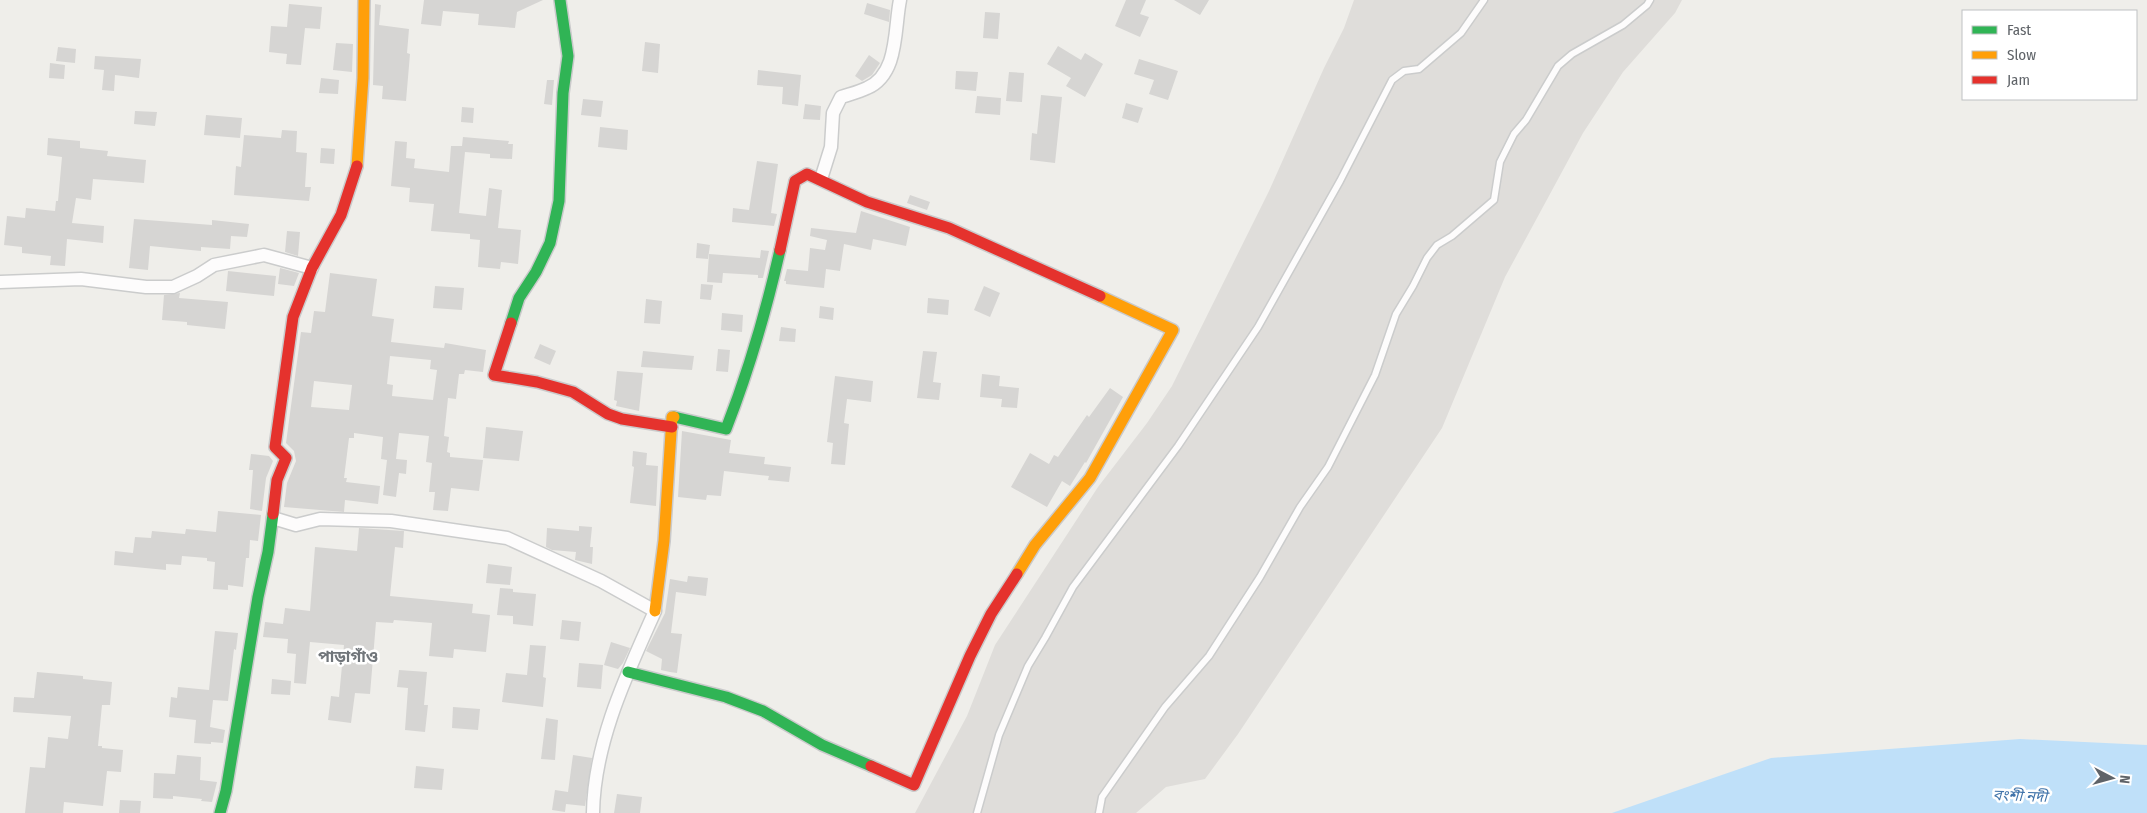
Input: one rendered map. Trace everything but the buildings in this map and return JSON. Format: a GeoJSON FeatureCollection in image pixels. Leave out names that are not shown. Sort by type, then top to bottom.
{"type":"FeatureCollection","features":[{"type":"Feature","properties":{"kind":"street"},"geometry":{"type":"LineString","coordinates":[[220,813],[226,791],[273,518],[277,480],[286,458],[275,447],[286,351],[293,316],[312,268],[341,215],[357,169],[363,78],[364,0]]}},
{"type":"Feature","properties":{"kind":"street"},"geometry":{"type":"LineString","coordinates":[[560,0],[568,56],[563,93],[562,174],[559,201],[550,243],[536,272],[519,298],[494,375],[537,382],[573,392],[608,414],[622,419],[672,427]]}},
{"type":"Feature","properties":{"kind":"street"},"geometry":{"type":"LineString","coordinates":[[822,180],[831,147],[833,113],[841,97],[869,88],[883,77],[893,51],[900,0]]}},
{"type":"Feature","properties":{"kind":"street"},"geometry":{"type":"LineString","coordinates":[[593,813],[594,787],[615,707],[628,672],[655,611],[664,541],[672,417],[726,429],[748,372],[767,308],[795,181],[807,174],[867,202],[949,228],[1173,330],[1090,478],[1068,508],[1034,545],[991,614],[970,656],[914,785],[822,745],[763,711],[726,696],[628,672]]}},
{"type":"Feature","properties":{"kind":"street"},"geometry":{"type":"LineString","coordinates":[[0,282],[81,279],[146,287],[173,287],[197,276],[214,265],[264,255],[312,268]]}},
{"type":"Feature","properties":{"kind":"street"},"geometry":{"type":"LineString","coordinates":[[273,518],[296,525],[320,518],[390,521],[507,538],[601,581],[655,611]]}},
{"type":"Feature","properties":{"kind":"lane"},"geometry":{"type":"LineString","coordinates":[[977,813],[999,734],[1028,666],[1073,587],[1178,446],[1258,327],[1340,181],[1392,80],[1404,71],[1418,69],[1461,33],[1484,0]]}},
{"type":"Feature","properties":{"kind":"lane"},"geometry":{"type":"LineString","coordinates":[[1099,813],[1102,797],[1165,707],[1209,656],[1260,577],[1300,507],[1328,467],[1375,375],[1396,314],[1427,258],[1437,245],[1452,236],[1494,200],[1500,162],[1514,134],[1526,120],[1558,66],[1572,54],[1623,25],[1650,0]]}},
{"type":"Feature","properties":{"kind":"shaded area"},"geometry":{"type":"Polygon","coordinates":[[[1354,0],[1682,0],[1675,13],[1623,72],[1583,133],[1505,277],[1442,428],[1238,734],[1205,779],[1166,787],[1136,813],[915,813],[967,716],[995,645],[1098,487],[1147,423],[1172,386],[1269,191],[1344,28],[1354,0]]]}},
{"type":"Feature","properties":{"kind":"water","name":"বংশী নদী"},"geometry":{"type":"Polygon","coordinates":[[[2020,739],[2147,745],[2147,813],[1612,813],[1771,758],[2020,739]]]}},
{"type":"Feature","properties":{"kind":"traffic: fast"},"geometry":{"type":"LineString","coordinates":[[511,323],[519,298],[536,272],[550,243],[559,201],[563,93],[568,56],[560,0]]}},
{"type":"Feature","properties":{"kind":"traffic: fast"},"geometry":{"type":"LineString","coordinates":[[674,417],[726,429],[756,341],[780,250]]}},
{"type":"Feature","properties":{"kind":"traffic: fast"},"geometry":{"type":"LineString","coordinates":[[220,813],[226,791],[273,514]]}},
{"type":"Feature","properties":{"kind":"traffic: fast"},"geometry":{"type":"LineString","coordinates":[[628,672],[726,697],[763,711],[822,745],[871,766]]}},
{"type":"Feature","properties":{"kind":"traffic: slow"},"geometry":{"type":"LineString","coordinates":[[357,166],[363,78],[364,0]]}},
{"type":"Feature","properties":{"kind":"traffic: slow"},"geometry":{"type":"LineString","coordinates":[[1017,574],[1035,545],[1090,478],[1173,330],[1100,296]]}},
{"type":"Feature","properties":{"kind":"traffic: slow"},"geometry":{"type":"LineString","coordinates":[[655,611],[664,541],[672,417],[674,417]]}},
{"type":"Feature","properties":{"kind":"traffic: jam"},"geometry":{"type":"LineString","coordinates":[[273,514],[277,480],[286,458],[275,447],[293,317],[312,268],[341,215],[357,166]]}},
{"type":"Feature","properties":{"kind":"traffic: jam"},"geometry":{"type":"LineString","coordinates":[[780,250],[795,181],[807,174],[867,202],[949,228],[1100,296]]}},
{"type":"Feature","properties":{"kind":"traffic: jam"},"geometry":{"type":"LineString","coordinates":[[511,323],[494,375],[537,382],[573,392],[608,414],[622,419],[672,427]]}},
{"type":"Feature","properties":{"kind":"traffic: jam"},"geometry":{"type":"LineString","coordinates":[[871,766],[914,785],[970,656],[991,614],[1017,574]]}},
{"type":"Feature","properties":{"kind":"district","name":"পাড়াগাঁও"},"geometry":{"type":"Point","coordinates":[348,656]}}]}
